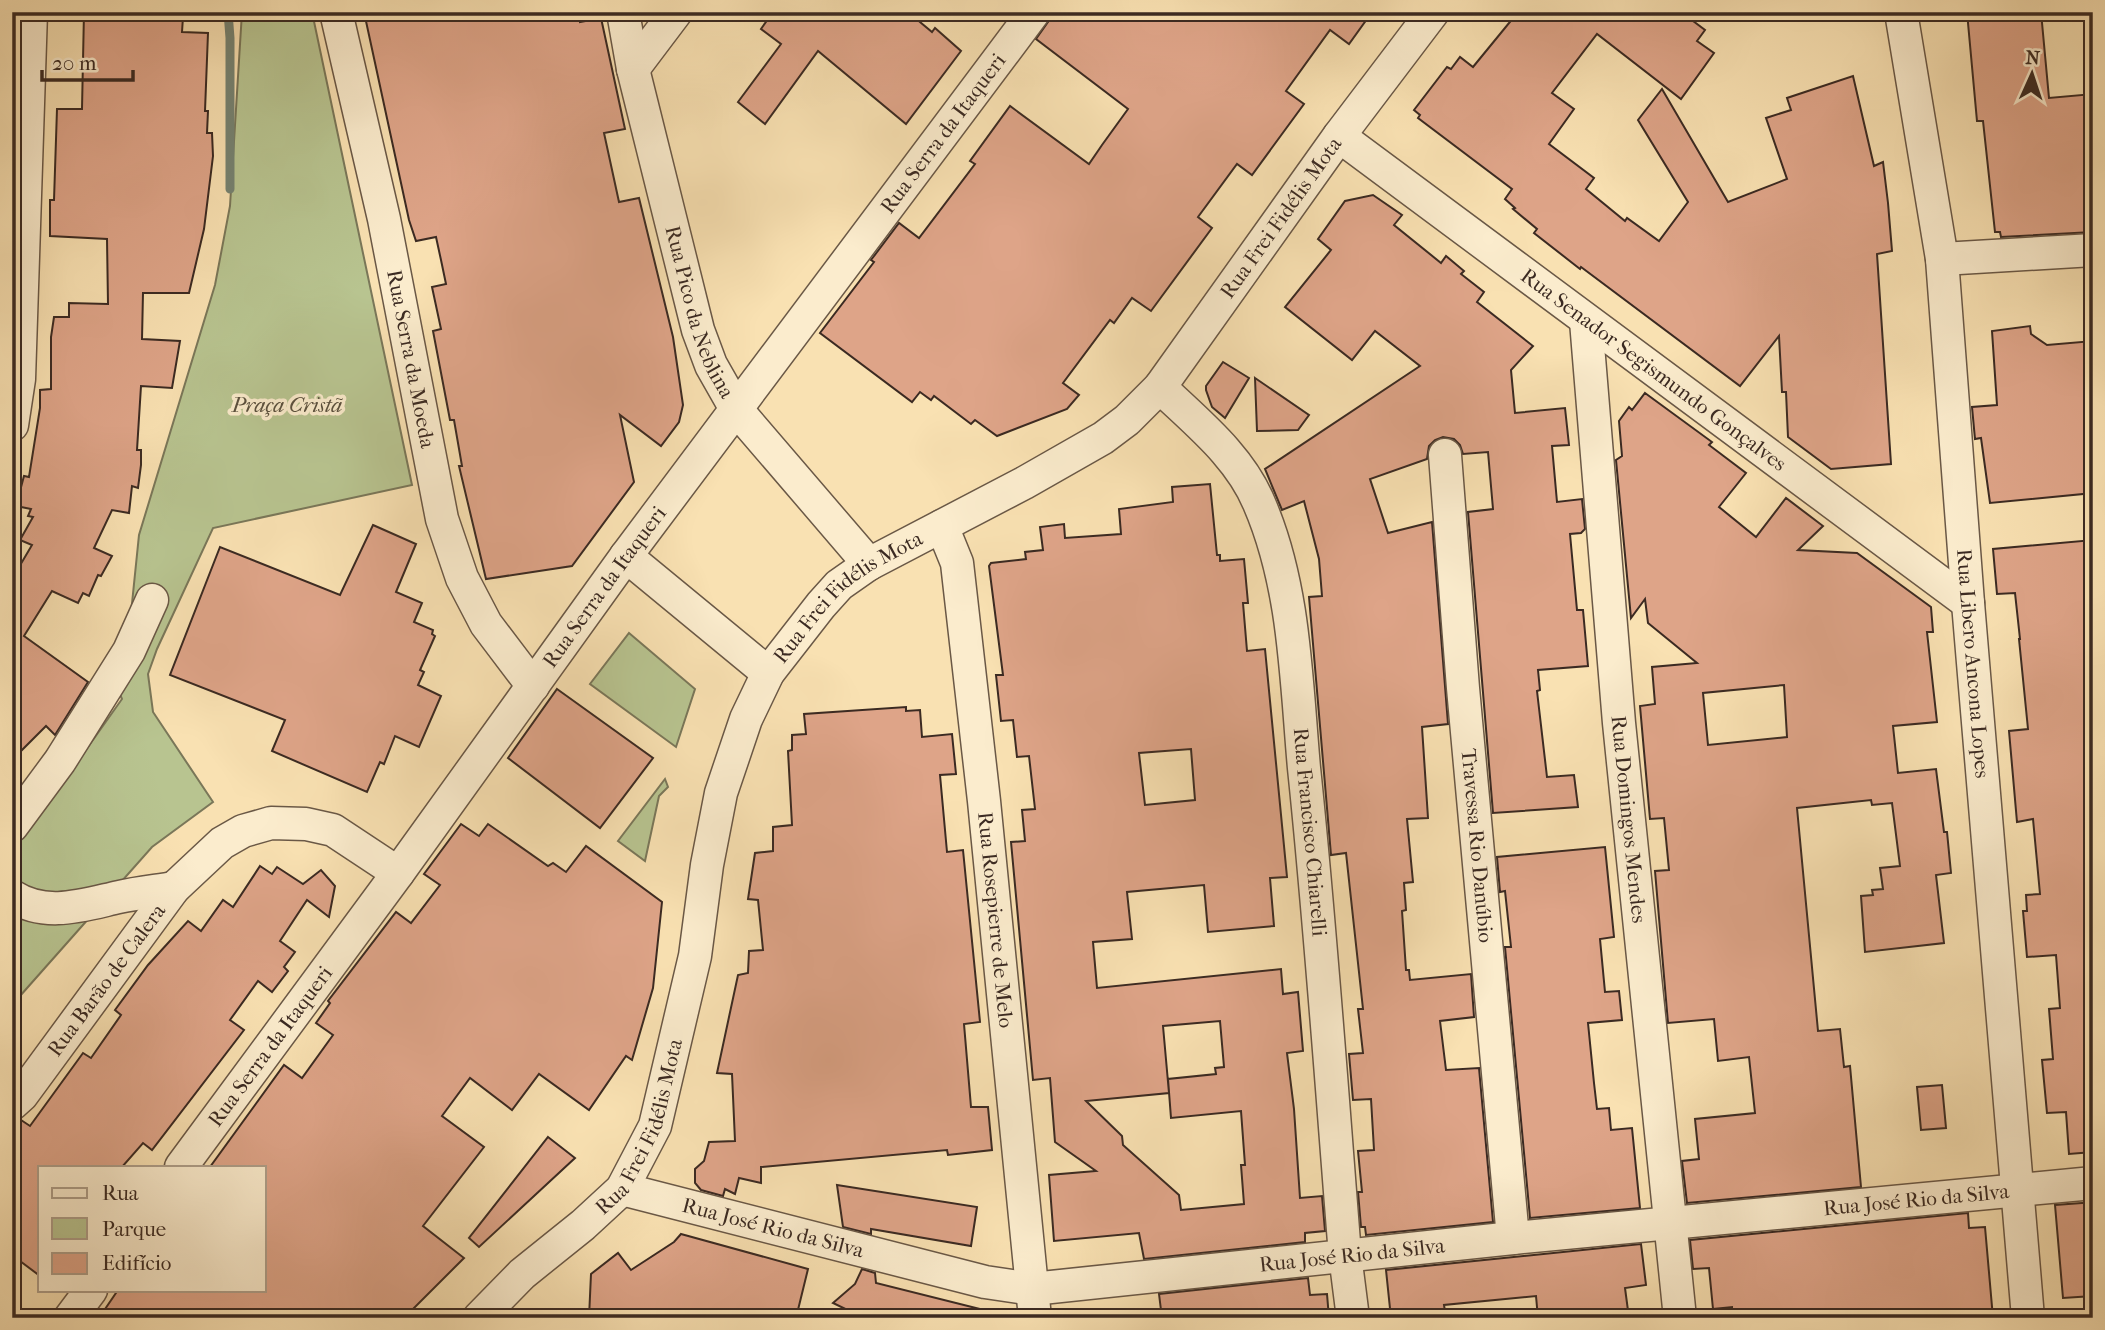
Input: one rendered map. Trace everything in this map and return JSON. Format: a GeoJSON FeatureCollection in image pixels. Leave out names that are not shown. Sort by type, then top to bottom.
{"type":"FeatureCollection","features":[{"type":"Feature","properties":{"kind":"street"},"geometry":{"type":"LineString","coordinates":[[12,425],[19,379],[31,12]]}},
{"type":"Feature","properties":{"kind":"street","name":"Rua Serra da Moeda"},"geometry":{"type":"LineString","coordinates":[[336,12],[384,219],[442,519],[462,578],[486,624],[533,686]]}},
{"type":"Feature","properties":{"kind":"street","name":"Rua Pico da Neblina"},"geometry":{"type":"LineString","coordinates":[[623,12],[633,69],[698,330],[711,365],[736,409],[869,564]]}},
{"type":"Feature","properties":{"kind":"street"},"geometry":{"type":"LineString","coordinates":[[633,69],[676,12]]}},
{"type":"Feature","properties":{"kind":"street","name":"Rua Serra da Itaqueri"},"geometry":{"type":"LineString","coordinates":[[182,1166],[398,873],[626,556],[1034,12]]}},
{"type":"Feature","properties":{"kind":"street","name":"Rua Frei Fidélis Mota"},"geometry":{"type":"LineString","coordinates":[[479,1318],[522,1274],[583,1225],[622,1189],[655,1126],[695,956],[707,865],[721,793],[746,719],[768,673],[839,585],[869,564],[1103,438],[1127,420],[1160,387],[1339,136],[1433,12]]}},
{"type":"Feature","properties":{"kind":"street","name":"Rua Libero Ancona Lopes"},"geometry":{"type":"LineString","coordinates":[[1901,12],[1942,259],[2028,1318]]}},
{"type":"Feature","properties":{"kind":"street","name":"Rua Senador Segismundo Gonçalves"},"geometry":{"type":"LineString","coordinates":[[1339,136],[1968,603]]}},
{"type":"Feature","properties":{"kind":"street"},"geometry":{"type":"LineString","coordinates":[[1942,259],[2093,250]]}},
{"type":"Feature","properties":{"kind":"street","name":"Rua Domingos Mendes"},"geometry":{"type":"LineString","coordinates":[[1586,321],[1619,723],[1681,1318]]}},
{"type":"Feature","properties":{"kind":"street","name":"Rua Francisco Chiarelli"},"geometry":{"type":"LineString","coordinates":[[1160,387],[1219,443],[1239,468],[1259,502],[1286,587],[1312,848],[1345,1255],[1353,1318]]}},
{"type":"Feature","properties":{"kind":"street","name":"Travessa Rio Danúbio"},"geometry":{"type":"LineString","coordinates":[[1445,455],[1463,688],[1513,1238]]}},
{"type":"Feature","properties":{"kind":"street","name":"Rua Rosepierre de Melo"},"geometry":{"type":"LineString","coordinates":[[942,526],[957,563],[984,801],[1032,1308]]}},
{"type":"Feature","properties":{"kind":"street"},"geometry":{"type":"LineString","coordinates":[[626,556],[768,673]]}},
{"type":"Feature","properties":{"kind":"street"},"geometry":{"type":"LineString","coordinates":[[12,826],[60,761],[129,651],[152,600]]}},
{"type":"Feature","properties":{"kind":"street","name":"Rua Barão de Calera"},"geometry":{"type":"LineString","coordinates":[[12,1104],[22,1095],[174,888],[222,843],[243,831],[271,823],[306,824],[333,830],[398,873]]}},
{"type":"Feature","properties":{"kind":"street","name":"Rua Barão de Calera"},"geometry":{"type":"LineString","coordinates":[[12,896],[29,905],[46,909],[74,908],[122,896],[174,888]]}},
{"type":"Feature","properties":{"kind":"street","name":"Rua José Rio da Silva"},"geometry":{"type":"LineString","coordinates":[[622,1189],[985,1282],[1032,1308],[1345,1255],[2093,1183]]}},
{"type":"Feature","properties":{"kind":"street"},"geometry":{"type":"LineString","coordinates":[[71,1318],[90,1292]]}},
{"type":"Feature","properties":{"kind":"green space","name":"Praça Cristã"},"geometry":{"type":"Polygon","coordinates":[[[242,12],[312,12],[412,485],[213,528],[148,674],[153,712],[213,802],[152,847],[12,1005],[12,840],[51,799],[122,699],[116,686],[130,623],[139,535],[215,285],[230,206],[242,12]]]}},
{"type":"Feature","properties":{"kind":"green space"},"geometry":{"type":"Polygon","coordinates":[[[629,633],[695,689],[676,747],[590,684],[629,633]]]}},
{"type":"Feature","properties":{"kind":"green space"},"geometry":{"type":"Polygon","coordinates":[[[665,779],[668,787],[659,796],[645,861],[618,841],[665,779]]]}},
{"type":"Feature","properties":{"kind":"building"},"geometry":{"type":"Polygon","coordinates":[[[84,12],[152,12],[152,17],[183,17],[182,32],[208,33],[205,111],[208,111],[207,133],[212,133],[213,156],[204,229],[189,293],[143,293],[142,339],[180,341],[172,388],[141,386],[137,450],[141,450],[141,465],[138,488],[132,486],[129,513],[112,510],[94,548],[112,556],[101,576],[98,575],[89,596],[83,593],[78,603],[52,591],[24,636],[88,682],[55,735],[46,726],[12,760],[12,579],[32,545],[20,540],[33,517],[28,516],[31,509],[16,506],[24,476],[29,477],[40,408],[40,390],[51,389],[51,337],[54,317],[69,317],[69,303],[108,304],[107,239],[50,236],[57,109],[82,109],[84,12]]]}},
{"type":"Feature","properties":{"kind":"building"},"geometry":{"type":"Polygon","coordinates":[[[364,12],[578,12],[580,22],[601,18],[625,129],[604,133],[619,202],[639,198],[673,337],[683,405],[679,422],[661,446],[620,415],[634,482],[572,566],[486,579],[459,466],[462,466],[454,420],[450,420],[433,331],[441,329],[432,287],[446,284],[441,260],[436,237],[416,241],[409,220],[364,12]]]}},
{"type":"Feature","properties":{"kind":"building"},"geometry":{"type":"Polygon","coordinates":[[[773,12],[908,12],[932,32],[935,28],[961,51],[906,124],[818,51],[765,124],[738,102],[781,44],[761,29],[773,12]]]}},
{"type":"Feature","properties":{"kind":"building"},"geometry":{"type":"Polygon","coordinates":[[[1055,12],[1372,12],[1349,44],[1330,30],[1286,91],[1304,104],[1252,175],[1237,164],[1198,217],[1212,228],[1151,311],[1132,298],[1114,323],[1110,320],[1063,383],[1079,395],[1067,409],[997,436],[975,420],[971,424],[934,396],[931,400],[920,392],[912,402],[820,333],[874,262],[871,260],[899,223],[919,238],[975,164],[970,161],[1010,106],[1089,164],[1128,109],[1036,39],[1055,12]]]}},
{"type":"Feature","properties":{"kind":"building"},"geometry":{"type":"Polygon","coordinates":[[[1518,12],[1681,12],[1705,30],[1697,41],[1714,53],[1681,99],[1597,34],[1552,93],[1574,109],[1549,144],[1594,178],[1586,189],[1625,221],[1627,218],[1659,241],[1688,202],[1638,120],[1662,89],[1728,202],[1787,179],[1766,118],[1791,110],[1787,98],[1853,76],[1874,166],[1883,162],[1888,203],[1892,251],[1877,254],[1891,464],[1831,469],[1788,437],[1779,336],[1740,386],[1534,233],[1537,229],[1505,199],[1512,189],[1418,118],[1420,115],[1414,110],[1447,67],[1451,69],[1460,57],[1473,67],[1518,12]]]}},
{"type":"Feature","properties":{"kind":"building"},"geometry":{"type":"Polygon","coordinates":[[[1967,12],[2041,12],[2049,98],[2093,94],[2093,232],[2001,237],[2000,232],[1995,232],[1983,121],[1977,121],[1967,12]]]}},
{"type":"Feature","properties":{"kind":"building"},"geometry":{"type":"Polygon","coordinates":[[[1373,195],[1402,215],[1394,225],[1441,263],[1446,256],[1464,271],[1461,274],[1484,292],[1477,302],[1533,346],[1511,370],[1515,413],[1565,408],[1569,445],[1552,446],[1557,502],[1582,499],[1585,529],[1581,533],[1570,534],[1577,610],[1583,610],[1588,666],[1538,670],[1540,690],[1537,691],[1547,777],[1574,775],[1578,807],[1493,813],[1468,512],[1493,509],[1488,452],[1463,454],[1454,439],[1443,437],[1429,446],[1427,459],[1370,479],[1388,533],[1432,522],[1448,724],[1422,727],[1428,818],[1407,819],[1413,882],[1404,883],[1406,910],[1402,911],[1406,970],[1409,970],[1410,980],[1471,974],[1474,1017],[1440,1021],[1446,1070],[1479,1068],[1493,1222],[1366,1235],[1365,1227],[1361,1227],[1358,1192],[1362,1192],[1358,1151],[1374,1150],[1371,1099],[1353,1100],[1349,1054],[1363,1053],[1358,1009],[1363,1009],[1346,853],[1331,855],[1309,597],[1322,596],[1319,559],[1304,501],[1282,510],[1265,469],[1420,366],[1375,331],[1352,360],[1285,307],[1331,250],[1318,239],[1345,201],[1373,195]]]}},
{"type":"Feature","properties":{"kind":"building"},"geometry":{"type":"Polygon","coordinates":[[[2030,326],[2031,334],[2047,345],[2093,341],[2093,493],[1990,503],[1981,438],[1975,439],[1972,407],[1997,405],[1992,331],[2030,326]]]}},
{"type":"Feature","properties":{"kind":"building"},"geometry":{"type":"Polygon","coordinates":[[[1223,362],[1249,378],[1225,418],[1212,407],[1206,390],[1223,362]]]}},
{"type":"Feature","properties":{"kind":"building"},"geometry":{"type":"Polygon","coordinates":[[[1255,378],[1309,415],[1298,430],[1257,431],[1255,378]]]}},
{"type":"Feature","properties":{"kind":"building"},"geometry":{"type":"Polygon","coordinates":[[[1645,393],[1712,442],[1709,445],[1746,473],[1719,507],[1756,537],[1786,498],[1823,526],[1798,550],[1857,553],[1931,607],[1933,632],[1927,632],[1937,722],[1893,726],[1898,773],[1936,769],[1951,873],[1936,875],[1944,943],[1865,952],[1861,896],[1873,895],[1872,890],[1883,889],[1880,868],[1900,866],[1892,803],[1872,805],[1871,800],[1797,808],[1818,1031],[1840,1029],[1844,1067],[1850,1066],[1861,1187],[1687,1203],[1682,1161],[1699,1159],[1695,1119],[1755,1113],[1749,1057],[1718,1061],[1714,1019],[1668,1023],[1655,871],[1669,870],[1664,818],[1650,819],[1640,706],[1655,704],[1652,667],[1697,663],[1648,623],[1645,599],[1631,618],[1616,460],[1622,456],[1619,421],[1629,407],[1632,410],[1645,393]],[[1784,685],[1703,693],[1708,745],[1787,737],[1784,685]]]}},
{"type":"Feature","properties":{"kind":"building"},"geometry":{"type":"Polygon","coordinates":[[[1210,484],[1217,555],[1220,555],[1220,561],[1244,559],[1248,603],[1243,603],[1247,651],[1265,649],[1287,877],[1270,878],[1274,926],[1208,932],[1204,885],[1127,892],[1132,939],[1093,942],[1097,988],[1281,969],[1283,994],[1298,992],[1303,1051],[1287,1053],[1300,1198],[1322,1196],[1325,1231],[1305,1233],[1305,1242],[1144,1259],[1139,1233],[1054,1241],[1049,1175],[1096,1171],[1055,1142],[1050,1078],[1033,1080],[1011,842],[1025,841],[1022,810],[1035,809],[1029,756],[1017,757],[1013,720],[1001,721],[996,675],[1003,675],[989,566],[991,563],[1026,559],[1025,552],[1043,550],[1040,527],[1064,524],[1065,538],[1121,534],[1119,509],[1173,502],[1172,487],[1210,484]],[[1191,749],[1139,753],[1145,805],[1195,800],[1191,749]],[[1220,1021],[1163,1026],[1169,1093],[1086,1101],[1122,1136],[1123,1145],[1179,1195],[1181,1210],[1244,1204],[1241,1165],[1245,1165],[1241,1111],[1171,1118],[1168,1079],[1216,1074],[1215,1068],[1224,1067],[1220,1021]]]}},
{"type":"Feature","properties":{"kind":"building"},"geometry":{"type":"Polygon","coordinates":[[[373,525],[416,544],[396,592],[422,603],[414,622],[433,630],[432,634],[435,636],[420,670],[424,672],[418,685],[441,696],[419,747],[395,736],[384,764],[380,762],[367,792],[272,751],[285,720],[170,675],[220,547],[340,595],[373,525]]]}},
{"type":"Feature","properties":{"kind":"building"},"geometry":{"type":"Polygon","coordinates":[[[2093,540],[2093,1152],[2069,1154],[2066,1112],[2047,1113],[2042,1060],[2053,1059],[2049,1009],[2060,1008],[2056,955],[2027,957],[2023,911],[2027,911],[2026,895],[2040,894],[2033,819],[2017,822],[2009,731],[2028,729],[2015,593],[1997,594],[1993,549],[2093,540]]]}},
{"type":"Feature","properties":{"kind":"building"},"geometry":{"type":"Polygon","coordinates":[[[557,689],[653,758],[600,828],[508,758],[557,689]]]}},
{"type":"Feature","properties":{"kind":"building"},"geometry":{"type":"Polygon","coordinates":[[[906,707],[906,711],[920,710],[922,737],[952,734],[956,774],[940,775],[947,852],[963,850],[980,1022],[964,1024],[971,1107],[988,1107],[992,1150],[948,1155],[947,1150],[761,1167],[761,1183],[739,1178],[735,1194],[725,1189],[723,1196],[701,1190],[695,1183],[695,1169],[704,1161],[709,1142],[735,1141],[732,1074],[717,1073],[738,975],[748,973],[749,951],[763,950],[758,900],[748,899],[755,853],[773,851],[773,827],[792,825],[788,751],[792,750],[792,735],[806,734],[804,714],[906,707]]]}},
{"type":"Feature","properties":{"kind":"building"},"geometry":{"type":"Polygon","coordinates":[[[461,824],[479,836],[488,824],[548,866],[553,863],[566,872],[586,846],[662,902],[653,988],[632,1060],[626,1056],[589,1110],[539,1074],[512,1110],[470,1078],[442,1116],[484,1147],[423,1226],[464,1258],[404,1318],[99,1318],[117,1292],[266,1292],[266,1166],[211,1166],[284,1065],[302,1078],[333,1035],[316,1023],[330,1003],[328,1001],[396,912],[411,923],[440,885],[424,874],[461,824]]]}},
{"type":"Feature","properties":{"kind":"building"},"geometry":{"type":"Polygon","coordinates":[[[1605,847],[1614,937],[1600,939],[1605,992],[1619,991],[1622,1020],[1588,1023],[1597,1109],[1609,1108],[1611,1130],[1632,1128],[1640,1208],[1530,1218],[1505,947],[1511,947],[1505,891],[1500,892],[1497,857],[1605,847]]]}},
{"type":"Feature","properties":{"kind":"building"},"geometry":{"type":"Polygon","coordinates":[[[260,866],[272,874],[277,867],[303,884],[321,870],[335,886],[329,917],[307,900],[280,941],[295,952],[284,967],[288,971],[272,992],[258,981],[230,1020],[244,1030],[152,1150],[143,1143],[123,1166],[38,1166],[38,1274],[12,1255],[12,1122],[21,1120],[30,1126],[83,1053],[91,1058],[121,1015],[115,1010],[148,965],[188,921],[201,931],[223,900],[233,907],[260,866]]]}},
{"type":"Feature","properties":{"kind":"building"},"geometry":{"type":"Polygon","coordinates":[[[1942,1085],[1946,1128],[1921,1130],[1917,1087],[1942,1085]]]}},
{"type":"Feature","properties":{"kind":"building"},"geometry":{"type":"Polygon","coordinates":[[[548,1137],[575,1158],[479,1247],[469,1238],[548,1137]]]}},
{"type":"Feature","properties":{"kind":"building"},"geometry":{"type":"Polygon","coordinates":[[[837,1185],[977,1207],[971,1246],[871,1229],[871,1234],[843,1227],[837,1185]]]}},
{"type":"Feature","properties":{"kind":"building"},"geometry":{"type":"Polygon","coordinates":[[[2093,1203],[2093,1296],[2063,1298],[2055,1205],[2093,1203]]]}},
{"type":"Feature","properties":{"kind":"building"},"geometry":{"type":"Polygon","coordinates":[[[1968,1213],[1969,1228],[1985,1227],[1993,1318],[1797,1318],[1796,1311],[1732,1317],[1732,1307],[1713,1309],[1709,1268],[1693,1269],[1690,1240],[1968,1213]]]}},
{"type":"Feature","properties":{"kind":"building"},"geometry":{"type":"Polygon","coordinates":[[[681,1234],[808,1269],[796,1318],[589,1318],[591,1274],[618,1253],[631,1270],[674,1242],[681,1234]]]}},
{"type":"Feature","properties":{"kind":"building"},"geometry":{"type":"Polygon","coordinates":[[[1641,1244],[1646,1285],[1625,1288],[1629,1318],[1538,1318],[1536,1296],[1444,1305],[1446,1318],[1391,1318],[1386,1270],[1641,1244]]]}},
{"type":"Feature","properties":{"kind":"building"},"geometry":{"type":"Polygon","coordinates":[[[862,1269],[875,1273],[876,1283],[980,1309],[979,1318],[864,1318],[833,1303],[855,1284],[862,1269]]]}},
{"type":"Feature","properties":{"kind":"building"},"geometry":{"type":"Polygon","coordinates":[[[1308,1278],[1310,1295],[1327,1294],[1329,1318],[1162,1318],[1159,1294],[1308,1278]]]}},
{"type":"Feature","properties":{"kind":"waterway"},"geometry":{"type":"LineString","coordinates":[[228,12],[230,189]]}}]}
